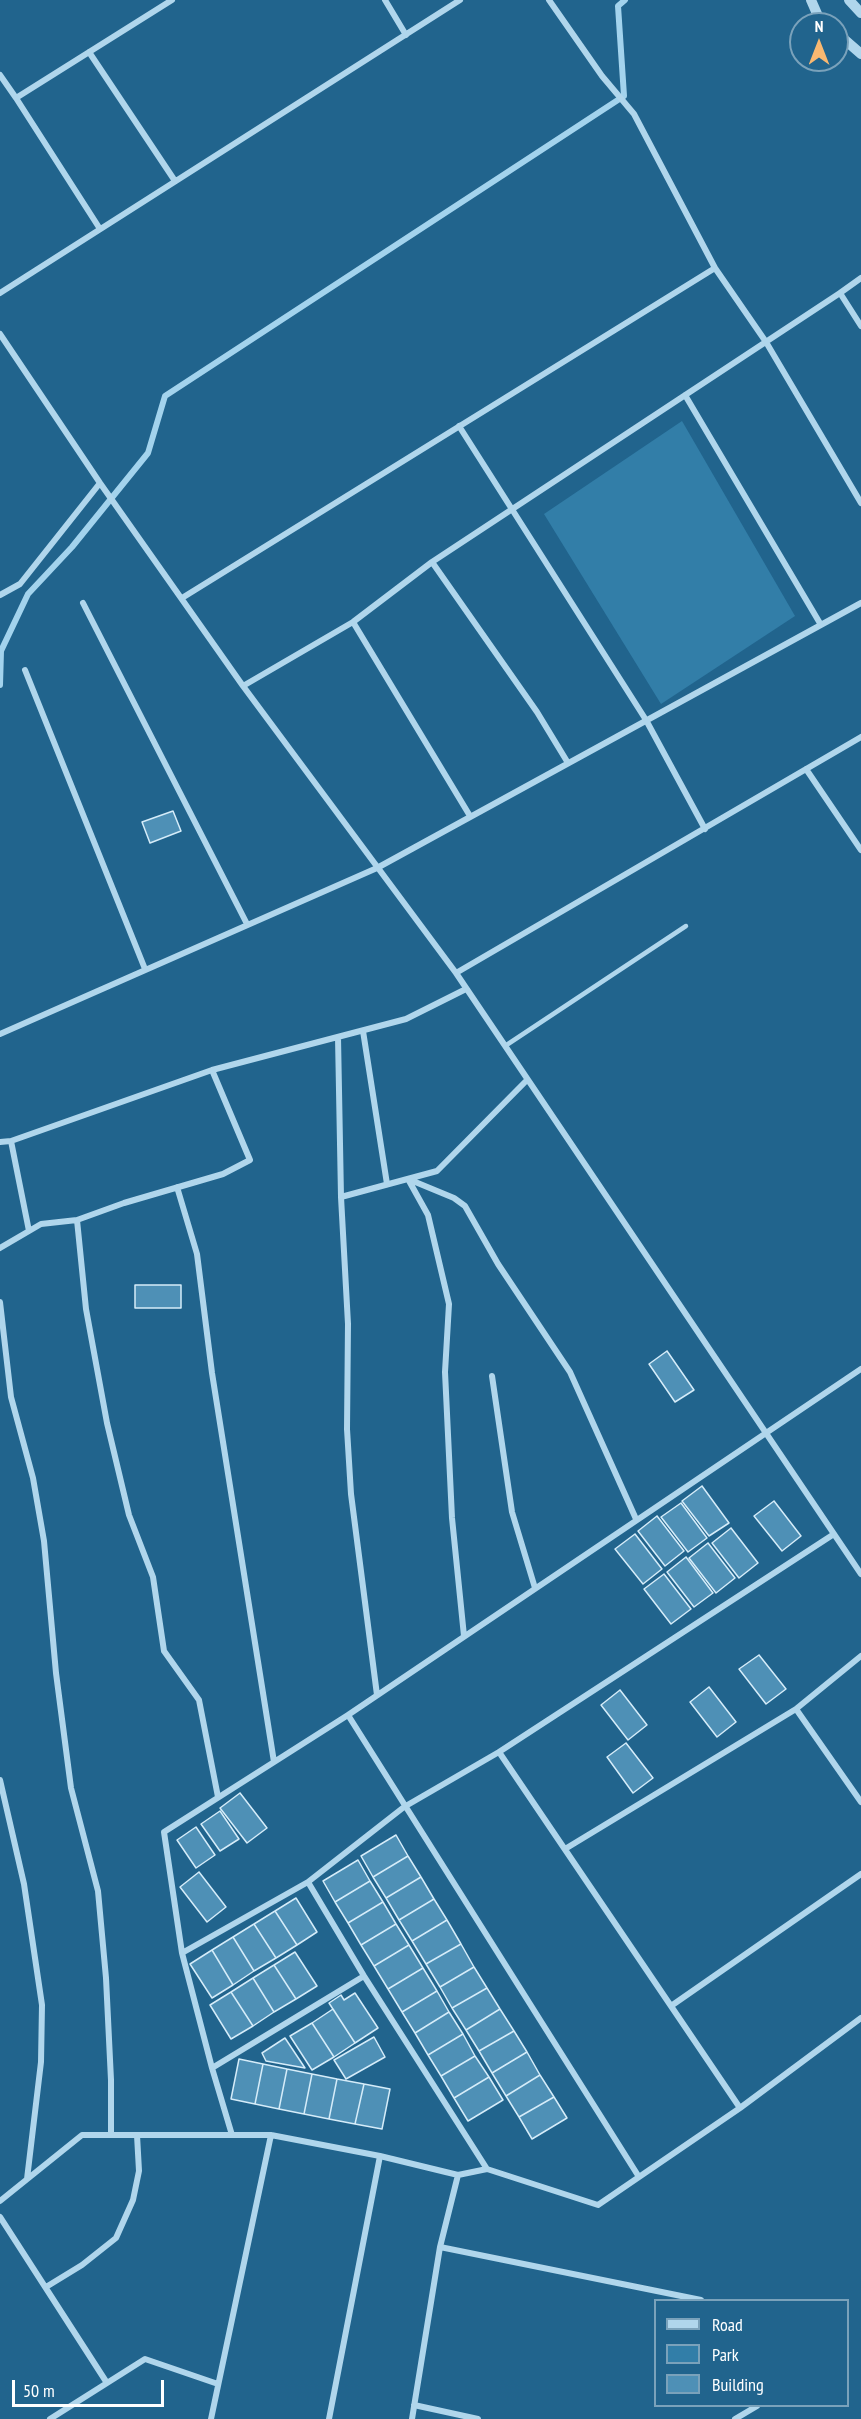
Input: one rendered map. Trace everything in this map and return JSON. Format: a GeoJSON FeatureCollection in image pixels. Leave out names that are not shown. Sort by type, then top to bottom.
{"type":"FeatureCollection","features":[{"type":"Feature","properties":{"kind":"street"},"geometry":{"type":"LineString","coordinates":[[16,98],[172,0]]}},
{"type":"Feature","properties":{"kind":"street"},"geometry":{"type":"LineString","coordinates":[[385,0],[406,35]]}},
{"type":"Feature","properties":{"kind":"street"},"geometry":{"type":"LineString","coordinates":[[0,293],[460,0]]}},
{"type":"Feature","properties":{"kind":"street"},"geometry":{"type":"LineString","coordinates":[[549,0],[602,76],[634,114],[715,268],[766,342],[861,503]]}},
{"type":"Feature","properties":{"kind":"street"},"geometry":{"type":"LineString","coordinates":[[849,0],[861,13]]}},
{"type":"Feature","properties":{"kind":"street"},"geometry":{"type":"LineString","coordinates":[[849,44],[861,54]]}},
{"type":"Feature","properties":{"kind":"street"},"geometry":{"type":"LineString","coordinates":[[89,52],[175,181]]}},
{"type":"Feature","properties":{"kind":"street"},"geometry":{"type":"LineString","coordinates":[[0,75],[100,229]]}},
{"type":"Feature","properties":{"kind":"street"},"geometry":{"type":"LineString","coordinates":[[182,598],[715,268]]}},
{"type":"Feature","properties":{"kind":"street"},"geometry":{"type":"LineString","coordinates":[[243,686],[353,621],[432,562],[861,278]]}},
{"type":"Feature","properties":{"kind":"street"},"geometry":{"type":"LineString","coordinates":[[840,293],[861,326]]}},
{"type":"Feature","properties":{"kind":"street"},"geometry":{"type":"LineString","coordinates":[[0,334],[100,483],[243,686],[456,973],[861,1574]]}},
{"type":"Feature","properties":{"kind":"street"},"geometry":{"type":"LineString","coordinates":[[685,395],[821,625]]}},
{"type":"Feature","properties":{"kind":"street"},"geometry":{"type":"LineString","coordinates":[[459,426],[646,720],[705,829]]}},
{"type":"Feature","properties":{"kind":"street"},"geometry":{"type":"LineString","coordinates":[[0,595],[20,584],[100,483]]}},
{"type":"Feature","properties":{"kind":"street"},"geometry":{"type":"LineString","coordinates":[[432,562],[537,712],[568,763]]}},
{"type":"Feature","properties":{"kind":"street"},"geometry":{"type":"LineString","coordinates":[[83,603],[247,924]]}},
{"type":"Feature","properties":{"kind":"street"},"geometry":{"type":"LineString","coordinates":[[0,1034],[377,868],[861,603]]}},
{"type":"Feature","properties":{"kind":"street"},"geometry":{"type":"LineString","coordinates":[[353,621],[470,816]]}},
{"type":"Feature","properties":{"kind":"street"},"geometry":{"type":"LineString","coordinates":[[25,670],[145,969]]}},
{"type":"Feature","properties":{"kind":"street"},"geometry":{"type":"LineString","coordinates":[[456,973],[861,737]]}},
{"type":"Feature","properties":{"kind":"street"},"geometry":{"type":"LineString","coordinates":[[806,769],[861,850]]}},
{"type":"Feature","properties":{"kind":"street"},"geometry":{"type":"LineString","coordinates":[[0,1142],[11,1141],[213,1070],[406,1019],[466,989]]}},
{"type":"Feature","properties":{"kind":"street"},"geometry":{"type":"LineString","coordinates":[[363,1031],[387,1184]]}},
{"type":"Feature","properties":{"kind":"street"},"geometry":{"type":"LineString","coordinates":[[338,1037],[341,1197],[348,1324],[347,1429],[351,1494],[377,1695]]}},
{"type":"Feature","properties":{"kind":"street"},"geometry":{"type":"LineString","coordinates":[[0,1248],[41,1224],[77,1220],[223,1174],[250,1160],[213,1070]]}},
{"type":"Feature","properties":{"kind":"street"},"geometry":{"type":"LineString","coordinates":[[341,1197],[437,1171],[527,1080]]}},
{"type":"Feature","properties":{"kind":"street"},"geometry":{"type":"LineString","coordinates":[[11,1141],[29,1231]]}},
{"type":"Feature","properties":{"kind":"street"},"geometry":{"type":"LineString","coordinates":[[408,1179],[454,1198],[465,1206],[498,1264],[570,1372],[636,1519]]}},
{"type":"Feature","properties":{"kind":"street"},"geometry":{"type":"LineString","coordinates":[[408,1179],[428,1215],[449,1304],[446,1384],[452,1518],[464,1636]]}},
{"type":"Feature","properties":{"kind":"street"},"geometry":{"type":"LineString","coordinates":[[177,1187],[197,1254],[213,1373],[274,1762]]}},
{"type":"Feature","properties":{"kind":"street"},"geometry":{"type":"LineString","coordinates":[[77,1220],[86,1309],[129,1515],[153,1577],[164,1652],[199,1700],[218,1797]]}},
{"type":"Feature","properties":{"kind":"street"},"geometry":{"type":"LineString","coordinates":[[0,1302],[11,1397],[33,1478],[44,1540],[56,1673],[71,1788],[98,1891],[107,2001],[111,2134]]}},
{"type":"Feature","properties":{"kind":"street"},"geometry":{"type":"LineString","coordinates":[[232,2134],[182,1953],[164,1832],[348,1715],[765,1432],[861,1370]]}},
{"type":"Feature","properties":{"kind":"street"},"geometry":{"type":"LineString","coordinates":[[492,1376],[512,1512],[535,1588]]}},
{"type":"Feature","properties":{"kind":"street"},"geometry":{"type":"LineString","coordinates":[[182,1953],[308,1882],[405,1807],[499,1752],[834,1534]]}},
{"type":"Feature","properties":{"kind":"street"},"geometry":{"type":"LineString","coordinates":[[565,1849],[796,1709],[861,1656]]}},
{"type":"Feature","properties":{"kind":"street"},"geometry":{"type":"LineString","coordinates":[[796,1709],[861,1802]]}},
{"type":"Feature","properties":{"kind":"street"},"geometry":{"type":"LineString","coordinates":[[348,1715],[639,2176]]}},
{"type":"Feature","properties":{"kind":"street"},"geometry":{"type":"LineString","coordinates":[[499,1752],[740,2108]]}},
{"type":"Feature","properties":{"kind":"street"},"geometry":{"type":"LineString","coordinates":[[0,1780],[24,1884],[42,2005],[41,2062],[27,2179]]}},
{"type":"Feature","properties":{"kind":"street"},"geometry":{"type":"LineString","coordinates":[[671,2006],[861,1874]]}},
{"type":"Feature","properties":{"kind":"street"},"geometry":{"type":"LineString","coordinates":[[308,1882],[364,1976],[487,2169]]}},
{"type":"Feature","properties":{"kind":"street"},"geometry":{"type":"LineString","coordinates":[[212,2068],[364,1976]]}},
{"type":"Feature","properties":{"kind":"street"},"geometry":{"type":"LineString","coordinates":[[0,2201],[82,2134],[232,2134],[271,2135],[380,2156],[458,2175],[487,2169],[598,2205],[740,2108],[861,2018]]}},
{"type":"Feature","properties":{"kind":"street"},"geometry":{"type":"LineString","coordinates":[[46,2288],[82,2265],[116,2238],[133,2200],[139,2171],[137,2134]]}},
{"type":"Feature","properties":{"kind":"street"},"geometry":{"type":"LineString","coordinates":[[211,2419],[271,2135]]}},
{"type":"Feature","properties":{"kind":"street"},"geometry":{"type":"LineString","coordinates":[[329,2419],[380,2156]]}},
{"type":"Feature","properties":{"kind":"street"},"geometry":{"type":"LineString","coordinates":[[412,2419],[440,2247],[458,2175]]}},
{"type":"Feature","properties":{"kind":"street"},"geometry":{"type":"LineString","coordinates":[[0,2217],[107,2383]]}},
{"type":"Feature","properties":{"kind":"street"},"geometry":{"type":"LineString","coordinates":[[440,2247],[691,2299]]}},
{"type":"Feature","properties":{"kind":"street"},"geometry":{"type":"LineString","coordinates":[[50,2419],[145,2359],[218,2384]]}},
{"type":"Feature","properties":{"kind":"street"},"geometry":{"type":"LineString","coordinates":[[414,2405],[478,2419]]}},
{"type":"Feature","properties":{"kind":"street"},"geometry":{"type":"LineString","coordinates":[[735,2419],[755,2407]]}},
{"type":"Feature","properties":{"kind":"lane"},"geometry":{"type":"LineString","coordinates":[[505,1046],[686,926]]}},
{"type":"Feature","properties":{"kind":"green space"},"geometry":{"type":"Polygon","coordinates":[[[682,421],[795,616],[661,704],[544,514],[682,421]]]}},
{"type":"Feature","properties":{"kind":"building"},"geometry":{"type":"Polygon","coordinates":[[[173,811],[181,831],[150,843],[142,822],[173,811]]]}},
{"type":"Feature","properties":{"kind":"building"},"geometry":{"type":"Polygon","coordinates":[[[135,1285],[181,1285],[181,1308],[135,1308],[135,1285]]]}},
{"type":"Feature","properties":{"kind":"building"},"geometry":{"type":"Polygon","coordinates":[[[667,1351],[694,1390],[675,1402],[649,1364],[667,1351]]]}},
{"type":"Feature","properties":{"kind":"building"},"geometry":{"type":"Polygon","coordinates":[[[702,1486],[729,1523],[709,1536],[682,1501],[702,1486]]]}},
{"type":"Feature","properties":{"kind":"building"},"geometry":{"type":"Polygon","coordinates":[[[774,1501],[801,1536],[782,1551],[754,1516],[774,1501]]]}},
{"type":"Feature","properties":{"kind":"building"},"geometry":{"type":"Polygon","coordinates":[[[681,1503],[707,1538],[688,1552],[661,1517],[681,1503]]]}},
{"type":"Feature","properties":{"kind":"building"},"geometry":{"type":"Polygon","coordinates":[[[657,1516],[684,1551],[665,1566],[638,1531],[657,1516]]]}},
{"type":"Feature","properties":{"kind":"building"},"geometry":{"type":"Polygon","coordinates":[[[731,1528],[758,1563],[739,1578],[712,1543],[731,1528]]]}},
{"type":"Feature","properties":{"kind":"building"},"geometry":{"type":"Polygon","coordinates":[[[635,1534],[662,1569],[643,1584],[615,1549],[635,1534]]]}},
{"type":"Feature","properties":{"kind":"building"},"geometry":{"type":"Polygon","coordinates":[[[708,1543],[735,1578],[716,1593],[689,1558],[708,1543]]]}},
{"type":"Feature","properties":{"kind":"building"},"geometry":{"type":"Polygon","coordinates":[[[686,1557],[713,1593],[694,1607],[667,1572],[686,1557]]]}},
{"type":"Feature","properties":{"kind":"building"},"geometry":{"type":"Polygon","coordinates":[[[664,1574],[691,1609],[671,1624],[644,1589],[664,1574]]]}},
{"type":"Feature","properties":{"kind":"building"},"geometry":{"type":"Polygon","coordinates":[[[759,1655],[786,1689],[766,1704],[739,1669],[759,1655]]]}},
{"type":"Feature","properties":{"kind":"building"},"geometry":{"type":"Polygon","coordinates":[[[709,1687],[736,1722],[717,1737],[690,1702],[709,1687]]]}},
{"type":"Feature","properties":{"kind":"building"},"geometry":{"type":"Polygon","coordinates":[[[620,1690],[647,1725],[628,1740],[601,1705],[620,1690]]]}},
{"type":"Feature","properties":{"kind":"building"},"geometry":{"type":"Polygon","coordinates":[[[626,1743],[653,1778],[633,1793],[607,1757],[626,1743]]]}},
{"type":"Feature","properties":{"kind":"building"},"geometry":{"type":"Polygon","coordinates":[[[240,1793],[267,1828],[247,1843],[220,1808],[240,1793]]]}},
{"type":"Feature","properties":{"kind":"building"},"geometry":{"type":"Polygon","coordinates":[[[220,1811],[239,1839],[220,1851],[201,1824],[220,1811]]]}},
{"type":"Feature","properties":{"kind":"building"},"geometry":{"type":"Polygon","coordinates":[[[196,1827],[215,1855],[196,1868],[177,1840],[196,1827]]]}},
{"type":"Feature","properties":{"kind":"building"},"geometry":{"type":"Polygon","coordinates":[[[396,1835],[408,1856],[373,1877],[361,1856],[396,1835]]]}},
{"type":"Feature","properties":{"kind":"building"},"geometry":{"type":"Polygon","coordinates":[[[408,1856],[421,1877],[386,1898],[373,1877],[408,1856]]]}},
{"type":"Feature","properties":{"kind":"building"},"geometry":{"type":"Polygon","coordinates":[[[358,1860],[370,1881],[335,1902],[323,1881],[358,1860]]]}},
{"type":"Feature","properties":{"kind":"building"},"geometry":{"type":"Polygon","coordinates":[[[199,1872],[226,1907],[207,1922],[180,1887],[199,1872]]]}},
{"type":"Feature","properties":{"kind":"building"},"geometry":{"type":"Polygon","coordinates":[[[421,1877],[434,1899],[399,1920],[386,1898],[421,1877]]]}},
{"type":"Feature","properties":{"kind":"building"},"geometry":{"type":"Polygon","coordinates":[[[370,1881],[383,1902],[348,1923],[335,1902],[370,1881]]]}},
{"type":"Feature","properties":{"kind":"building"},"geometry":{"type":"Polygon","coordinates":[[[296,1898],[317,1932],[297,1945],[275,1911],[296,1898]]]}},
{"type":"Feature","properties":{"kind":"building"},"geometry":{"type":"Polygon","coordinates":[[[434,1899],[447,1920],[412,1941],[399,1920],[434,1899]]]}},
{"type":"Feature","properties":{"kind":"building"},"geometry":{"type":"Polygon","coordinates":[[[383,1902],[396,1924],[361,1945],[348,1923],[383,1902]]]}},
{"type":"Feature","properties":{"kind":"building"},"geometry":{"type":"Polygon","coordinates":[[[275,1911],[297,1945],[276,1958],[254,1924],[275,1911]]]}},
{"type":"Feature","properties":{"kind":"building"},"geometry":{"type":"Polygon","coordinates":[[[447,1920],[461,1944],[426,1964],[412,1941],[447,1920]]]}},
{"type":"Feature","properties":{"kind":"building"},"geometry":{"type":"Polygon","coordinates":[[[254,1924],[276,1958],[254,1971],[233,1937],[254,1924]]]}},
{"type":"Feature","properties":{"kind":"building"},"geometry":{"type":"Polygon","coordinates":[[[396,1924],[409,1945],[374,1966],[361,1945],[396,1924]]]}},
{"type":"Feature","properties":{"kind":"building"},"geometry":{"type":"Polygon","coordinates":[[[233,1937],[254,1971],[233,1985],[212,1950],[233,1937]]]}},
{"type":"Feature","properties":{"kind":"building"},"geometry":{"type":"Polygon","coordinates":[[[461,1944],[474,1967],[440,1987],[426,1964],[461,1944]]]}},
{"type":"Feature","properties":{"kind":"building"},"geometry":{"type":"Polygon","coordinates":[[[409,1945],[423,1968],[388,1989],[374,1966],[409,1945]]]}},
{"type":"Feature","properties":{"kind":"building"},"geometry":{"type":"Polygon","coordinates":[[[212,1950],[233,1985],[212,1998],[190,1964],[212,1950]]]}},
{"type":"Feature","properties":{"kind":"building"},"geometry":{"type":"Polygon","coordinates":[[[295,1952],[317,1986],[296,1999],[274,1965],[295,1952]]]}},
{"type":"Feature","properties":{"kind":"building"},"geometry":{"type":"Polygon","coordinates":[[[274,1965],[296,1999],[274,2012],[253,1978],[274,1965]]]}},
{"type":"Feature","properties":{"kind":"building"},"geometry":{"type":"Polygon","coordinates":[[[474,1967],[487,1988],[452,2008],[440,1987],[474,1967]]]}},
{"type":"Feature","properties":{"kind":"building"},"geometry":{"type":"Polygon","coordinates":[[[423,1968],[437,1991],[402,2012],[388,1989],[423,1968]]]}},
{"type":"Feature","properties":{"kind":"building"},"geometry":{"type":"Polygon","coordinates":[[[253,1978],[274,2012],[253,2026],[231,1992],[253,1978]]]}},
{"type":"Feature","properties":{"kind":"building"},"geometry":{"type":"Polygon","coordinates":[[[487,1988],[500,2009],[466,2030],[452,2008],[487,1988]]]}},
{"type":"Feature","properties":{"kind":"building"},"geometry":{"type":"Polygon","coordinates":[[[437,1991],[449,2012],[415,2033],[402,2012],[437,1991]]]}},
{"type":"Feature","properties":{"kind":"building"},"geometry":{"type":"Polygon","coordinates":[[[231,1992],[253,2026],[231,2039],[210,2005],[231,1992]]]}},
{"type":"Feature","properties":{"kind":"building"},"geometry":{"type":"Polygon","coordinates":[[[355,1993],[378,2028],[355,2043],[329,2003],[341,1995],[344,2000],[355,1993]]]}},
{"type":"Feature","properties":{"kind":"building"},"geometry":{"type":"Polygon","coordinates":[[[333,2009],[355,2043],[334,2057],[312,2023],[333,2009]]]}},
{"type":"Feature","properties":{"kind":"building"},"geometry":{"type":"Polygon","coordinates":[[[500,2009],[514,2031],[479,2051],[466,2030],[500,2009]]]}},
{"type":"Feature","properties":{"kind":"building"},"geometry":{"type":"Polygon","coordinates":[[[449,2012],[463,2034],[428,2055],[415,2033],[449,2012]]]}},
{"type":"Feature","properties":{"kind":"building"},"geometry":{"type":"Polygon","coordinates":[[[312,2023],[334,2057],[312,2070],[290,2036],[312,2023]]]}},
{"type":"Feature","properties":{"kind":"building"},"geometry":{"type":"Polygon","coordinates":[[[514,2031],[527,2052],[492,2073],[479,2051],[514,2031]]]}},
{"type":"Feature","properties":{"kind":"building"},"geometry":{"type":"Polygon","coordinates":[[[463,2034],[475,2056],[441,2076],[428,2055],[463,2034]]]}},
{"type":"Feature","properties":{"kind":"building"},"geometry":{"type":"Polygon","coordinates":[[[374,2037],[385,2057],[346,2079],[334,2060],[374,2037]]]}},
{"type":"Feature","properties":{"kind":"building"},"geometry":{"type":"Polygon","coordinates":[[[285,2038],[305,2068],[266,2061],[262,2053],[285,2038]]]}},
{"type":"Feature","properties":{"kind":"building"},"geometry":{"type":"Polygon","coordinates":[[[527,2052],[540,2075],[506,2096],[492,2073],[527,2052]]]}},
{"type":"Feature","properties":{"kind":"building"},"geometry":{"type":"Polygon","coordinates":[[[475,2056],[489,2077],[454,2098],[441,2076],[475,2056]]]}},
{"type":"Feature","properties":{"kind":"building"},"geometry":{"type":"Polygon","coordinates":[[[239,2059],[263,2064],[255,2104],[231,2099],[239,2059]]]}},
{"type":"Feature","properties":{"kind":"building"},"geometry":{"type":"Polygon","coordinates":[[[263,2064],[287,2069],[279,2109],[255,2104],[263,2064]]]}},
{"type":"Feature","properties":{"kind":"building"},"geometry":{"type":"Polygon","coordinates":[[[287,2069],[312,2074],[304,2114],[279,2109],[287,2069]]]}},
{"type":"Feature","properties":{"kind":"building"},"geometry":{"type":"Polygon","coordinates":[[[312,2074],[337,2079],[329,2119],[304,2114],[312,2074]]]}},
{"type":"Feature","properties":{"kind":"building"},"geometry":{"type":"Polygon","coordinates":[[[540,2075],[554,2097],[519,2117],[506,2096],[540,2075]]]}},
{"type":"Feature","properties":{"kind":"building"},"geometry":{"type":"Polygon","coordinates":[[[489,2077],[503,2100],[468,2121],[454,2098],[489,2077]]]}},
{"type":"Feature","properties":{"kind":"building"},"geometry":{"type":"Polygon","coordinates":[[[337,2079],[364,2084],[355,2124],[329,2119],[337,2079]]]}},
{"type":"Feature","properties":{"kind":"building"},"geometry":{"type":"Polygon","coordinates":[[[364,2084],[390,2089],[382,2129],[355,2124],[364,2084]]]}},
{"type":"Feature","properties":{"kind":"building"},"geometry":{"type":"Polygon","coordinates":[[[554,2097],[567,2118],[532,2139],[519,2117],[554,2097]]]}},
{"type":"Feature","properties":{"kind":"waterway"},"geometry":{"type":"LineString","coordinates":[[0,685],[1,651],[28,594],[72,547],[148,453],[165,396],[624,96],[618,6],[625,0]]}}]}
